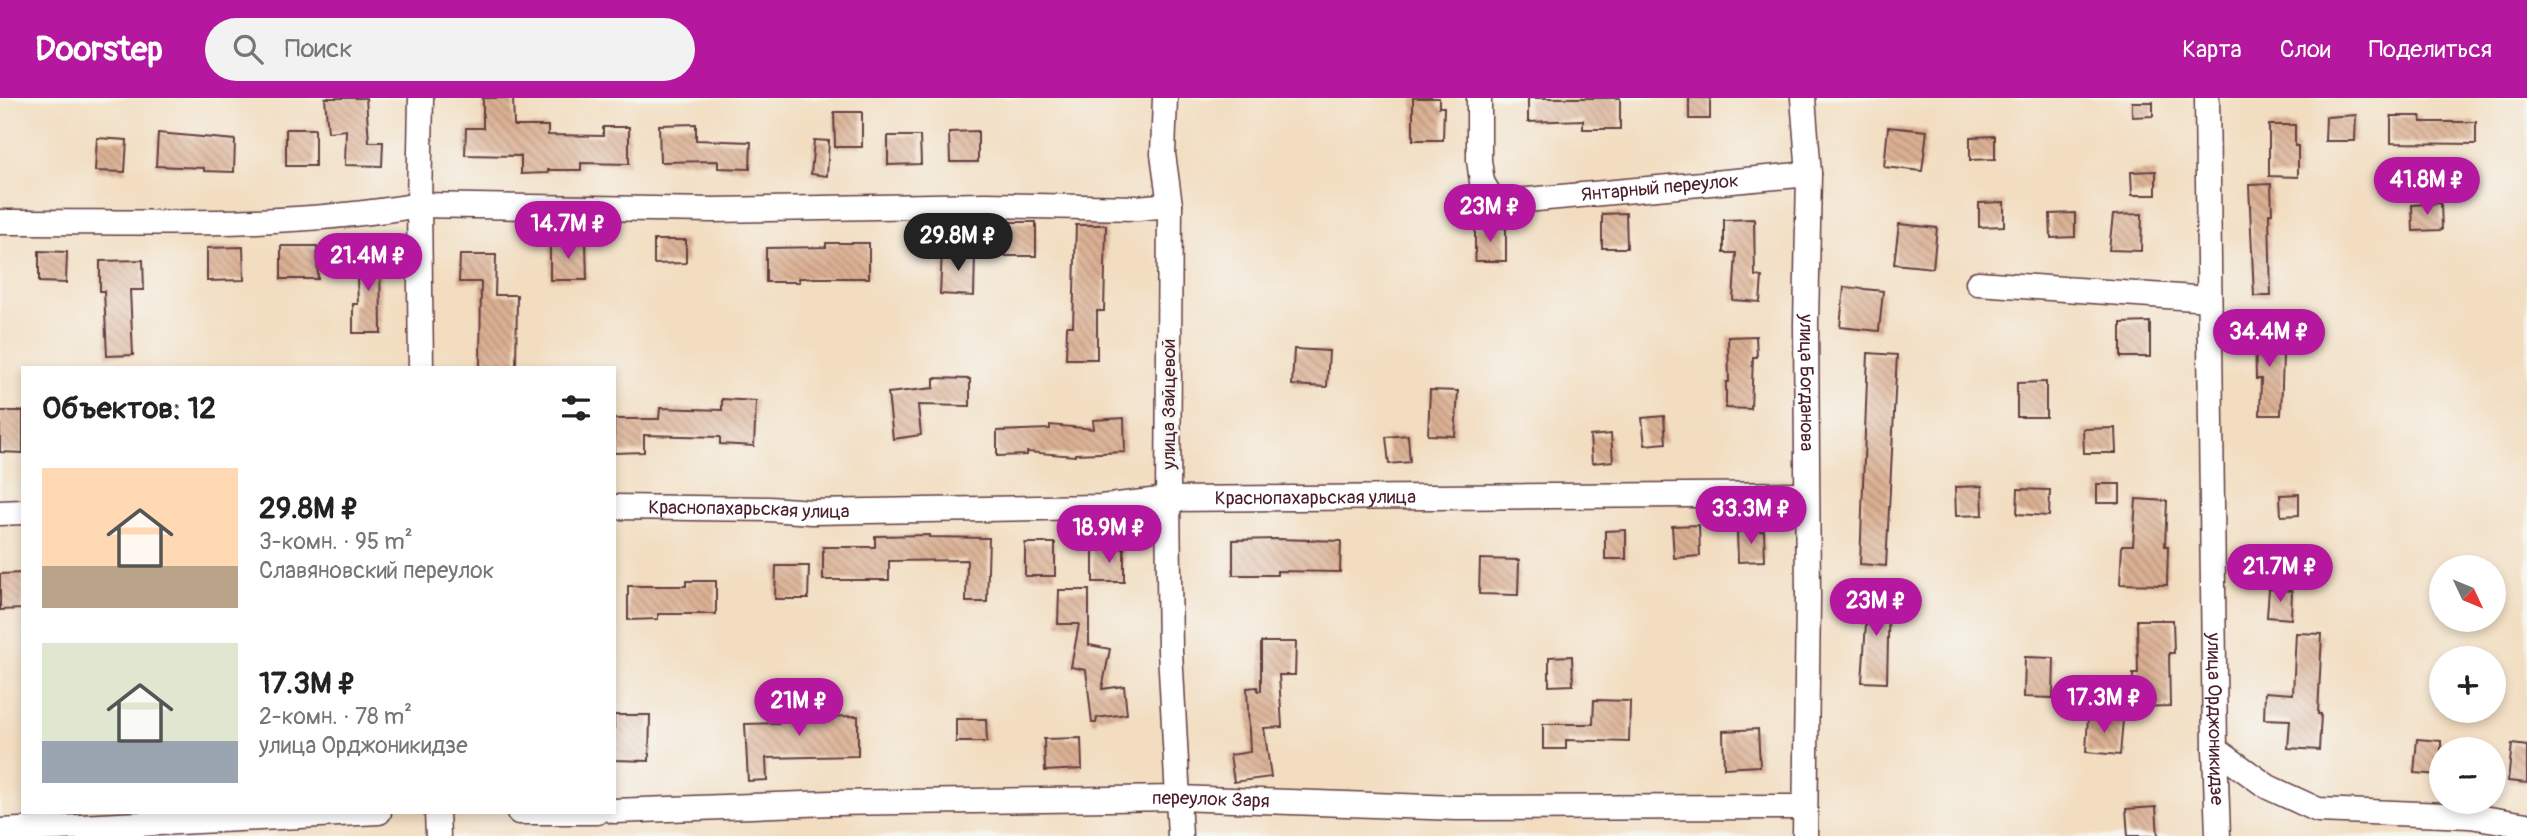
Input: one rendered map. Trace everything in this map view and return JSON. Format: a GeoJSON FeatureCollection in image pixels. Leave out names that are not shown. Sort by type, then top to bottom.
{"type":"FeatureCollection","features":[{"type":"Feature","properties":{"kind":"street"},"geometry":{"type":"LineString","coordinates":[[421,98],[421,366]]}},
{"type":"Feature","properties":{"kind":"street","name":"улица Зайцевой"},"geometry":{"type":"LineString","coordinates":[[1165,98],[1163,154],[1170,205],[1170,651],[1180,836]]}},
{"type":"Feature","properties":{"kind":"street","name":"Янтарный переулок"},"geometry":{"type":"LineString","coordinates":[[1479,98],[1479,160],[1482,182],[1494,203],[1809,174]]}},
{"type":"Feature","properties":{"kind":"street","name":"улица Богданова"},"geometry":{"type":"LineString","coordinates":[[1802,98],[1809,174],[1805,836]]}},
{"type":"Feature","properties":{"kind":"street","name":"улица Орджоникидзе"},"geometry":{"type":"LineString","coordinates":[[2207,98],[2218,836]]}},
{"type":"Feature","properties":{"kind":"street"},"geometry":{"type":"LineString","coordinates":[[0,222],[267,222],[419,205],[713,210],[986,205],[1137,208],[1170,205]]}},
{"type":"Feature","properties":{"kind":"street"},"geometry":{"type":"LineString","coordinates":[[1978,283],[2209,299]]}},
{"type":"Feature","properties":{"kind":"street","name":"Краснопахарьская улица"},"geometry":{"type":"LineString","coordinates":[[616,507],[812,512],[1101,506],[1168,499],[1807,494]]}},
{"type":"Feature","properties":{"kind":"street"},"geometry":{"type":"LineString","coordinates":[[0,513],[21,512]]}},
{"type":"Feature","properties":{"kind":"street"},"geometry":{"type":"LineString","coordinates":[[2215,749],[2268,788],[2318,810],[2470,816],[2527,825]]}},
{"type":"Feature","properties":{"kind":"street","name":"переулок Заря"},"geometry":{"type":"LineString","coordinates":[[616,811],[831,803],[1178,798],[1457,808],[1805,807]]}},
{"type":"Feature","properties":{"kind":"street"},"geometry":{"type":"LineString","coordinates":[[0,831],[339,814]]}},
{"type":"Feature","properties":{"kind":"street"},"geometry":{"type":"LineString","coordinates":[[437,814],[438,836]]}},
{"type":"Feature","properties":{"kind":"building"},"geometry":{"type":"Polygon","coordinates":[[[325,98],[366,98],[369,142],[383,142],[382,166],[345,165],[346,130],[328,132],[325,98]]]}},
{"type":"Feature","properties":{"kind":"building"},"geometry":{"type":"Polygon","coordinates":[[[483,98],[513,98],[514,126],[548,126],[548,135],[603,136],[603,127],[629,127],[629,164],[581,163],[581,170],[548,170],[548,173],[521,174],[521,156],[465,155],[466,128],[483,128],[483,98]]]}},
{"type":"Feature","properties":{"kind":"building"},"geometry":{"type":"Polygon","coordinates":[[[1413,98],[1439,98],[1439,107],[1444,107],[1443,140],[1413,140],[1413,98]]]}},
{"type":"Feature","properties":{"kind":"building"},"geometry":{"type":"Polygon","coordinates":[[[1528,98],[1620,98],[1620,129],[1583,129],[1583,120],[1528,122],[1528,98]]]}},
{"type":"Feature","properties":{"kind":"building"},"geometry":{"type":"Polygon","coordinates":[[[1689,98],[1710,98],[1710,119],[1689,119],[1689,98]]]}},
{"type":"Feature","properties":{"kind":"building"},"geometry":{"type":"Polygon","coordinates":[[[2132,102],[2153,102],[2153,116],[2132,117],[2132,102]]]}},
{"type":"Feature","properties":{"kind":"building"},"geometry":{"type":"Polygon","coordinates":[[[834,112],[862,112],[862,147],[835,147],[834,112]]]}},
{"type":"Feature","properties":{"kind":"building"},"geometry":{"type":"Polygon","coordinates":[[[2356,115],[2355,141],[2325,141],[2326,117],[2356,115]]]}},
{"type":"Feature","properties":{"kind":"building"},"geometry":{"type":"Polygon","coordinates":[[[2391,116],[2421,116],[2421,122],[2476,122],[2476,144],[2391,143],[2391,116]]]}},
{"type":"Feature","properties":{"kind":"building"},"geometry":{"type":"Polygon","coordinates":[[[696,124],[696,140],[751,142],[750,169],[718,168],[718,161],[660,162],[659,125],[696,124]]]}},
{"type":"Feature","properties":{"kind":"building"},"geometry":{"type":"Polygon","coordinates":[[[2269,125],[2295,125],[2298,177],[2269,176],[2269,125]]]}},
{"type":"Feature","properties":{"kind":"building"},"geometry":{"type":"Polygon","coordinates":[[[1888,127],[1927,131],[1922,171],[1884,167],[1888,127]]]}},
{"type":"Feature","properties":{"kind":"building"},"geometry":{"type":"Polygon","coordinates":[[[286,129],[315,129],[315,166],[286,166],[286,129]]]}},
{"type":"Feature","properties":{"kind":"building"},"geometry":{"type":"Polygon","coordinates":[[[978,131],[978,162],[950,162],[949,132],[978,131]]]}},
{"type":"Feature","properties":{"kind":"building"},"geometry":{"type":"Polygon","coordinates":[[[158,133],[235,140],[234,172],[156,166],[158,133]]]}},
{"type":"Feature","properties":{"kind":"building"},"geometry":{"type":"Polygon","coordinates":[[[888,136],[920,136],[921,164],[888,165],[888,136]]]}},
{"type":"Feature","properties":{"kind":"building"},"geometry":{"type":"Polygon","coordinates":[[[1995,136],[1995,159],[1970,160],[1970,137],[1995,136]]]}},
{"type":"Feature","properties":{"kind":"building"},"geometry":{"type":"Polygon","coordinates":[[[97,138],[127,140],[125,172],[95,171],[97,138]]]}},
{"type":"Feature","properties":{"kind":"building"},"geometry":{"type":"Polygon","coordinates":[[[814,140],[829,141],[827,176],[811,174],[814,140]]]}},
{"type":"Feature","properties":{"kind":"building"},"geometry":{"type":"Polygon","coordinates":[[[2156,171],[2156,195],[2132,195],[2131,172],[2156,171]]]}},
{"type":"Feature","properties":{"kind":"building"},"geometry":{"type":"Polygon","coordinates":[[[2271,184],[2271,296],[2254,296],[2249,185],[2271,184]]]}},
{"type":"Feature","properties":{"kind":"building"},"geometry":{"type":"Polygon","coordinates":[[[2004,202],[2004,226],[1979,227],[1979,203],[2004,202]]]}},
{"type":"Feature","properties":{"kind":"building"},"geometry":{"type":"Polygon","coordinates":[[[2441,203],[2442,230],[2413,231],[2412,205],[2441,203]]]}},
{"type":"Feature","properties":{"kind":"building"},"geometry":{"type":"Polygon","coordinates":[[[1626,213],[1627,248],[1602,248],[1602,214],[1626,213]]]}},
{"type":"Feature","properties":{"kind":"building"},"geometry":{"type":"Polygon","coordinates":[[[2075,213],[2075,237],[2051,238],[2050,214],[2075,213]]]}},
{"type":"Feature","properties":{"kind":"building"},"geometry":{"type":"Polygon","coordinates":[[[2142,214],[2141,251],[2109,250],[2113,215],[2142,214]]]}},
{"type":"Feature","properties":{"kind":"building"},"geometry":{"type":"Polygon","coordinates":[[[1754,219],[1755,276],[1762,277],[1760,302],[1733,300],[1736,253],[1724,253],[1724,220],[1754,219]]]}},
{"type":"Feature","properties":{"kind":"building"},"geometry":{"type":"Polygon","coordinates":[[[1006,222],[1036,222],[1036,256],[1005,256],[1006,222]]]}},
{"type":"Feature","properties":{"kind":"building"},"geometry":{"type":"Polygon","coordinates":[[[1899,224],[1937,228],[1933,268],[1894,264],[1899,224]]]}},
{"type":"Feature","properties":{"kind":"building"},"geometry":{"type":"Polygon","coordinates":[[[1076,225],[1106,225],[1104,311],[1097,311],[1097,359],[1066,359],[1067,326],[1073,326],[1076,225]]]}},
{"type":"Feature","properties":{"kind":"building"},"geometry":{"type":"Polygon","coordinates":[[[1475,228],[1506,228],[1506,261],[1475,261],[1475,228]]]}},
{"type":"Feature","properties":{"kind":"building"},"geometry":{"type":"Polygon","coordinates":[[[654,240],[686,240],[686,263],[654,264],[654,240]]]}},
{"type":"Feature","properties":{"kind":"building"},"geometry":{"type":"Polygon","coordinates":[[[586,242],[587,280],[550,280],[550,243],[586,242]]]}},
{"type":"Feature","properties":{"kind":"building"},"geometry":{"type":"Polygon","coordinates":[[[826,243],[869,243],[869,278],[799,278],[799,282],[766,282],[766,248],[826,247],[826,243]]]}},
{"type":"Feature","properties":{"kind":"building"},"geometry":{"type":"Polygon","coordinates":[[[281,246],[317,246],[318,279],[281,279],[281,246]]]}},
{"type":"Feature","properties":{"kind":"building"},"geometry":{"type":"Polygon","coordinates":[[[243,247],[244,280],[207,281],[207,248],[243,247]]]}},
{"type":"Feature","properties":{"kind":"building"},"geometry":{"type":"Polygon","coordinates":[[[380,250],[381,333],[353,333],[353,304],[358,304],[356,251],[380,250]]]}},
{"type":"Feature","properties":{"kind":"building"},"geometry":{"type":"Polygon","coordinates":[[[942,250],[975,252],[974,296],[940,294],[942,250]]]}},
{"type":"Feature","properties":{"kind":"building"},"geometry":{"type":"Polygon","coordinates":[[[39,251],[67,252],[66,283],[39,282],[39,251]]]}},
{"type":"Feature","properties":{"kind":"building"},"geometry":{"type":"Polygon","coordinates":[[[460,255],[496,255],[495,295],[517,295],[516,366],[480,366],[481,282],[459,282],[460,255]]]}},
{"type":"Feature","properties":{"kind":"building"},"geometry":{"type":"Polygon","coordinates":[[[143,260],[144,290],[130,290],[133,355],[107,356],[104,291],[100,291],[100,261],[143,260]]]}},
{"type":"Feature","properties":{"kind":"building"},"geometry":{"type":"Polygon","coordinates":[[[1844,287],[1883,291],[1879,331],[1840,327],[1844,287]]]}},
{"type":"Feature","properties":{"kind":"building"},"geometry":{"type":"Polygon","coordinates":[[[2150,322],[2150,357],[2121,357],[2121,323],[2150,322]]]}},
{"type":"Feature","properties":{"kind":"building"},"geometry":{"type":"Polygon","coordinates":[[[2255,324],[2277,324],[2278,354],[2283,354],[2281,415],[2260,415],[2261,379],[2256,379],[2255,324]]]}},
{"type":"Feature","properties":{"kind":"building"},"geometry":{"type":"Polygon","coordinates":[[[1756,336],[1757,357],[1753,357],[1751,409],[1726,408],[1726,382],[1729,382],[1728,337],[1756,336]]]}},
{"type":"Feature","properties":{"kind":"building"},"geometry":{"type":"Polygon","coordinates":[[[1294,349],[1329,351],[1327,387],[1292,385],[1294,349]]]}},
{"type":"Feature","properties":{"kind":"building"},"geometry":{"type":"Polygon","coordinates":[[[1868,353],[1897,355],[1886,566],[1860,564],[1868,353]]]}},
{"type":"Feature","properties":{"kind":"building"},"geometry":{"type":"Polygon","coordinates":[[[934,378],[970,379],[970,406],[918,405],[921,435],[893,439],[888,393],[934,388],[934,378]]]}},
{"type":"Feature","properties":{"kind":"building"},"geometry":{"type":"Polygon","coordinates":[[[2046,382],[2046,417],[2017,417],[2017,383],[2046,382]]]}},
{"type":"Feature","properties":{"kind":"building"},"geometry":{"type":"Polygon","coordinates":[[[1430,390],[1458,391],[1455,436],[1428,435],[1430,390]]]}},
{"type":"Feature","properties":{"kind":"building"},"geometry":{"type":"Polygon","coordinates":[[[722,399],[756,401],[754,446],[720,444],[720,437],[644,435],[644,452],[616,453],[616,419],[659,419],[660,408],[722,410],[722,399]]]}},
{"type":"Feature","properties":{"kind":"building"},"geometry":{"type":"Polygon","coordinates":[[[0,411],[21,411],[21,453],[0,452],[0,411]]]}},
{"type":"Feature","properties":{"kind":"building"},"geometry":{"type":"Polygon","coordinates":[[[1664,416],[1666,443],[1645,445],[1642,418],[1664,416]]]}},
{"type":"Feature","properties":{"kind":"building"},"geometry":{"type":"Polygon","coordinates":[[[1124,418],[1125,452],[1075,456],[1027,452],[1027,455],[997,456],[997,431],[1050,429],[1050,425],[1094,429],[1093,420],[1124,418]]]}},
{"type":"Feature","properties":{"kind":"building"},"geometry":{"type":"Polygon","coordinates":[[[2115,428],[2116,453],[2084,453],[2083,429],[2115,428]]]}},
{"type":"Feature","properties":{"kind":"building"},"geometry":{"type":"Polygon","coordinates":[[[1611,434],[1613,461],[1592,463],[1590,436],[1611,434]]]}},
{"type":"Feature","properties":{"kind":"building"},"geometry":{"type":"Polygon","coordinates":[[[1408,435],[1410,462],[1389,464],[1386,437],[1408,435]]]}},
{"type":"Feature","properties":{"kind":"building"},"geometry":{"type":"Polygon","coordinates":[[[2097,484],[2120,484],[2120,503],[2097,503],[2097,484]]]}},
{"type":"Feature","properties":{"kind":"building"},"geometry":{"type":"Polygon","coordinates":[[[1982,486],[1983,515],[1956,516],[1955,487],[1982,486]]]}},
{"type":"Feature","properties":{"kind":"building"},"geometry":{"type":"Polygon","coordinates":[[[2018,489],[2050,490],[2049,516],[2017,514],[2018,489]]]}},
{"type":"Feature","properties":{"kind":"building"},"geometry":{"type":"Polygon","coordinates":[[[2299,494],[2299,515],[2281,516],[2280,495],[2299,494]]]}},
{"type":"Feature","properties":{"kind":"building"},"geometry":{"type":"Polygon","coordinates":[[[2136,499],[2167,501],[2167,585],[2120,584],[2122,545],[2133,545],[2136,499]]]}},
{"type":"Feature","properties":{"kind":"building"},"geometry":{"type":"Polygon","coordinates":[[[1699,525],[1700,556],[1674,558],[1672,526],[1699,525]]]}},
{"type":"Feature","properties":{"kind":"building"},"geometry":{"type":"Polygon","coordinates":[[[1626,530],[1626,559],[1605,559],[1605,531],[1626,530]]]}},
{"type":"Feature","properties":{"kind":"building"},"geometry":{"type":"Polygon","coordinates":[[[1764,531],[1765,561],[1738,562],[1737,532],[1764,531]]]}},
{"type":"Feature","properties":{"kind":"building"},"geometry":{"type":"Polygon","coordinates":[[[875,536],[989,538],[987,602],[966,602],[967,560],[889,561],[889,580],[823,580],[823,547],[875,547],[875,536]]]}},
{"type":"Feature","properties":{"kind":"building"},"geometry":{"type":"Polygon","coordinates":[[[1233,540],[1341,541],[1340,572],[1277,571],[1277,575],[1233,575],[1233,540]]]}},
{"type":"Feature","properties":{"kind":"building"},"geometry":{"type":"Polygon","coordinates":[[[1025,543],[1055,543],[1055,576],[1025,576],[1025,543]]]}},
{"type":"Feature","properties":{"kind":"building"},"geometry":{"type":"Polygon","coordinates":[[[1093,548],[1124,548],[1124,582],[1093,582],[1093,548]]]}},
{"type":"Feature","properties":{"kind":"building"},"geometry":{"type":"Polygon","coordinates":[[[1480,559],[1519,560],[1518,595],[1479,594],[1480,559]]]}},
{"type":"Feature","properties":{"kind":"building"},"geometry":{"type":"Polygon","coordinates":[[[776,566],[809,566],[808,599],[775,599],[776,566]]]}},
{"type":"Feature","properties":{"kind":"building"},"geometry":{"type":"Polygon","coordinates":[[[21,573],[21,609],[0,610],[0,574],[21,573]]]}},
{"type":"Feature","properties":{"kind":"building"},"geometry":{"type":"Polygon","coordinates":[[[686,581],[716,581],[716,614],[658,614],[658,619],[628,620],[628,586],[686,586],[686,581]]]}},
{"type":"Feature","properties":{"kind":"building"},"geometry":{"type":"Polygon","coordinates":[[[2269,589],[2292,591],[2291,619],[2267,617],[2269,589]]]}},
{"type":"Feature","properties":{"kind":"building"},"geometry":{"type":"Polygon","coordinates":[[[1059,590],[1089,590],[1089,645],[1110,649],[1102,689],[1124,686],[1127,714],[1097,718],[1096,723],[1092,723],[1086,670],[1071,667],[1079,624],[1058,624],[1059,590]]]}},
{"type":"Feature","properties":{"kind":"building"},"geometry":{"type":"Polygon","coordinates":[[[1862,594],[1889,595],[1887,683],[1862,682],[1866,623],[1861,623],[1862,594]]]}},
{"type":"Feature","properties":{"kind":"building"},"geometry":{"type":"Polygon","coordinates":[[[2137,620],[2173,620],[2174,653],[2169,653],[2170,706],[2134,707],[2133,674],[2138,674],[2137,620]]]}},
{"type":"Feature","properties":{"kind":"building"},"geometry":{"type":"Polygon","coordinates":[[[2296,633],[2322,634],[2319,750],[2288,748],[2290,720],[2264,719],[2265,692],[2293,694],[2296,633]]]}},
{"type":"Feature","properties":{"kind":"building"},"geometry":{"type":"Polygon","coordinates":[[[1261,642],[1296,642],[1295,675],[1279,675],[1282,727],[1264,728],[1271,777],[1234,782],[1230,755],[1250,752],[1247,688],[1257,687],[1258,691],[1261,691],[1261,642]]]}},
{"type":"Feature","properties":{"kind":"building"},"geometry":{"type":"Polygon","coordinates":[[[1572,656],[1573,685],[1549,686],[1549,657],[1572,656]]]}},
{"type":"Feature","properties":{"kind":"building"},"geometry":{"type":"Polygon","coordinates":[[[2025,657],[2054,658],[2053,698],[2024,697],[2025,657]]]}},
{"type":"Feature","properties":{"kind":"building"},"geometry":{"type":"Polygon","coordinates":[[[1594,700],[1630,701],[1629,742],[1566,740],[1566,749],[1543,749],[1543,724],[1593,724],[1594,700]]]}},
{"type":"Feature","properties":{"kind":"building"},"geometry":{"type":"Polygon","coordinates":[[[811,704],[811,717],[858,716],[858,756],[766,758],[767,780],[748,781],[745,724],[779,723],[778,705],[811,704]]]}},
{"type":"Feature","properties":{"kind":"building"},"geometry":{"type":"Polygon","coordinates":[[[616,715],[650,715],[649,761],[616,760],[616,715]]]}},
{"type":"Feature","properties":{"kind":"building"},"geometry":{"type":"Polygon","coordinates":[[[2088,716],[2123,719],[2120,755],[2086,752],[2088,716]]]}},
{"type":"Feature","properties":{"kind":"building"},"geometry":{"type":"Polygon","coordinates":[[[956,719],[986,719],[987,742],[956,742],[956,719]]]}},
{"type":"Feature","properties":{"kind":"building"},"geometry":{"type":"Polygon","coordinates":[[[1758,729],[1760,766],[1724,768],[1723,731],[1758,729]]]}},
{"type":"Feature","properties":{"kind":"building"},"geometry":{"type":"Polygon","coordinates":[[[1081,738],[1082,769],[1045,771],[1044,739],[1081,738]]]}},
{"type":"Feature","properties":{"kind":"building"},"geometry":{"type":"Polygon","coordinates":[[[2417,739],[2429,740],[2429,774],[2414,773],[2417,739]]]}},
{"type":"Feature","properties":{"kind":"building"},"geometry":{"type":"Polygon","coordinates":[[[2512,744],[2527,746],[2527,783],[2508,781],[2512,744]]]}},
{"type":"Feature","properties":{"kind":"building"},"geometry":{"type":"Polygon","coordinates":[[[2156,807],[2158,836],[2128,836],[2126,809],[2156,807]]]}}]}
